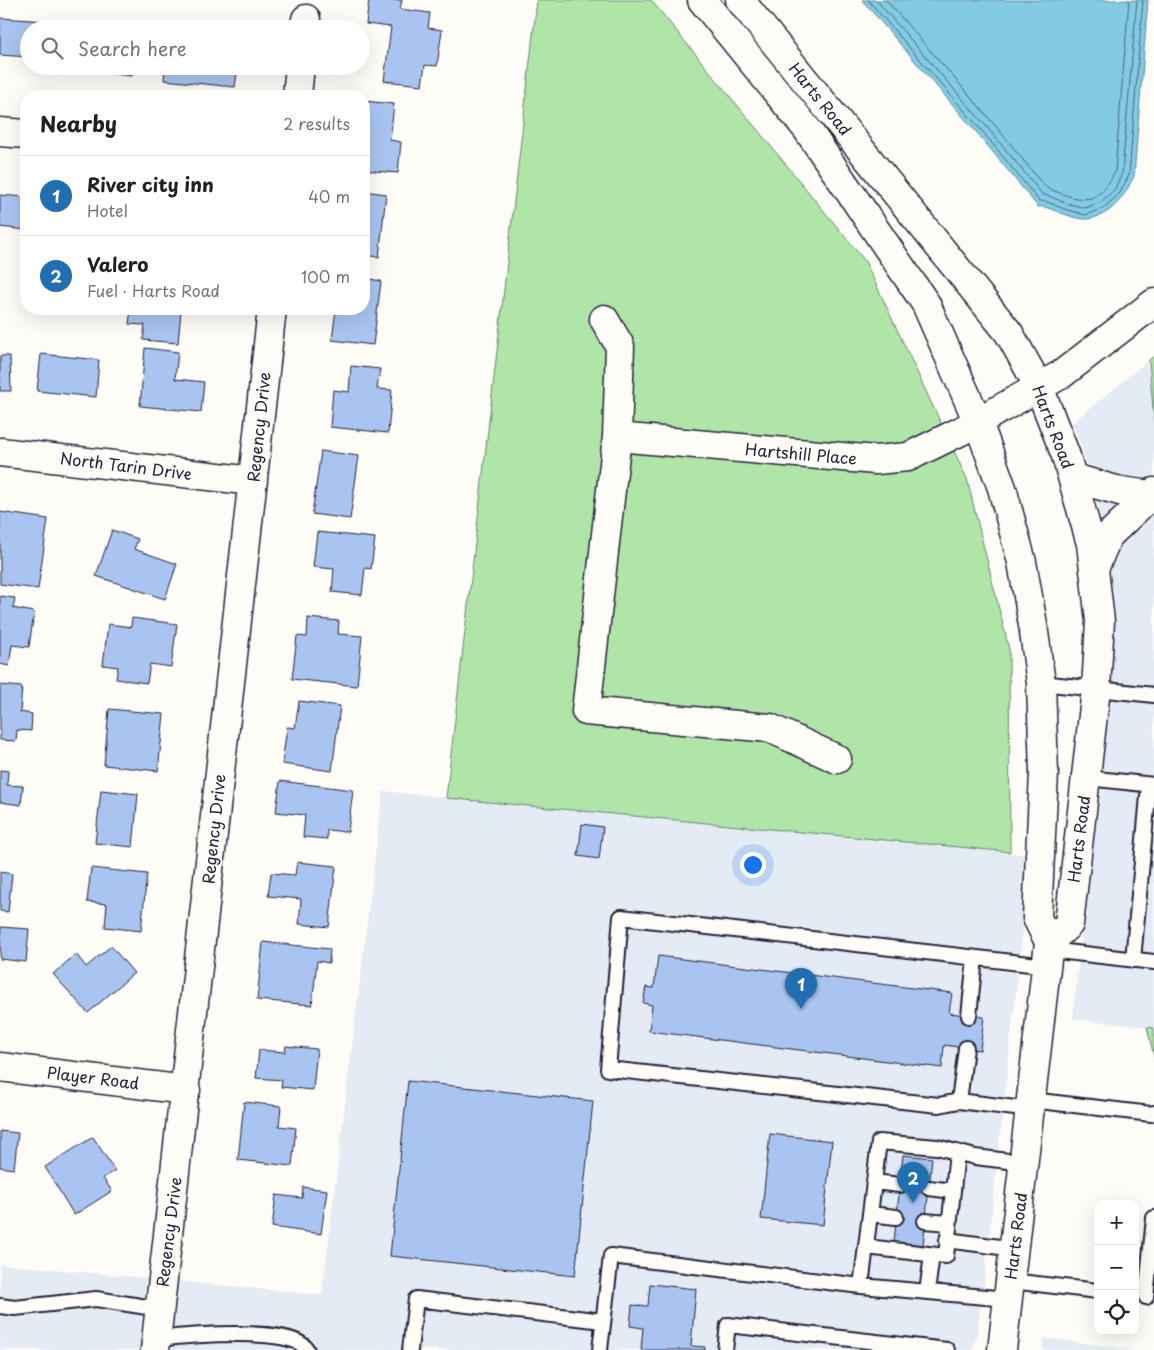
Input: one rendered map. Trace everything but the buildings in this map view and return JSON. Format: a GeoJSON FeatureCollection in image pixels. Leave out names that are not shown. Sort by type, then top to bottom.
{"type":"FeatureCollection","features":[{"type":"Feature","properties":{"kind":"street","name":"Harts Road"},"geometry":{"type":"LineString","coordinates":[[702,0],[807,129],[926,304],[978,422],[1002,488],[1022,562],[1041,683],[1044,772],[1037,918],[1048,953],[1002,1350]]}},
{"type":"Feature","properties":{"kind":"street","name":"Harts Road"},"geometry":{"type":"LineString","coordinates":[[740,0],[1008,333],[1039,387],[1066,456],[1091,544],[1100,621],[1096,689],[1087,778],[1069,924],[1048,953]]}},
{"type":"Feature","properties":{"kind":"street"},"geometry":{"type":"LineString","coordinates":[[754,64],[778,48]]}},
{"type":"Feature","properties":{"kind":"street"},"geometry":{"type":"LineString","coordinates":[[298,90],[299,75]]}},
{"type":"Feature","properties":{"kind":"street"},"geometry":{"type":"LineString","coordinates":[[0,132],[20,134]]}},
{"type":"Feature","properties":{"kind":"street","name":"Hartshill Place"},"geometry":{"type":"LineString","coordinates":[[617,437],[876,460],[908,457],[978,422],[1062,374],[1154,303]]}},
{"type":"Feature","properties":{"kind":"street","name":"Regency Drive"},"geometry":{"type":"LineString","coordinates":[[156,1345],[271,315]]}},
{"type":"Feature","properties":{"kind":"street"},"geometry":{"type":"LineString","coordinates":[[604,319],[620,346],[617,437],[586,711],[770,728],[837,759]]}},
{"type":"Feature","properties":{"kind":"street","name":"North Tarin Drive"},"geometry":{"type":"LineString","coordinates":[[0,452],[253,481]]}},
{"type":"Feature","properties":{"kind":"street"},"geometry":{"type":"LineString","coordinates":[[1073,478],[1120,491],[1153,494]]}},
{"type":"Feature","properties":{"kind":"street"},"geometry":{"type":"LineString","coordinates":[[1094,569],[1108,536],[1153,494]]}},
{"type":"Feature","properties":{"kind":"street","name":"Player Road"},"geometry":{"type":"LineString","coordinates":[[0,1067],[186,1090]]}},
{"type":"Feature","properties":{"kind":"lane"},"geometry":{"type":"LineString","coordinates":[[1041,683],[1154,695]]}},
{"type":"Feature","properties":{"kind":"lane"},"geometry":{"type":"LineString","coordinates":[[1087,778],[1151,785],[1133,960]]}},
{"type":"Feature","properties":{"kind":"lane"},"geometry":{"type":"LineString","coordinates":[[1154,962],[1048,953],[975,958],[621,917],[608,1069],[939,1105],[959,1101],[1154,1113]]}},
{"type":"Feature","properties":{"kind":"lane"},"geometry":{"type":"LineString","coordinates":[[969,1016],[975,958]]}},
{"type":"Feature","properties":{"kind":"lane"},"geometry":{"type":"LineString","coordinates":[[959,1101],[966,1048]]}},
{"type":"Feature","properties":{"kind":"lane"},"geometry":{"type":"LineString","coordinates":[[862,1286],[880,1142],[937,1147],[975,1157],[1025,1163]]}},
{"type":"Feature","properties":{"kind":"lane"},"geometry":{"type":"LineString","coordinates":[[866,1248],[946,1256],[956,1153]]}},
{"type":"Feature","properties":{"kind":"lane"},"geometry":{"type":"LineString","coordinates":[[874,1182],[900,1185]]}},
{"type":"Feature","properties":{"kind":"lane"},"geometry":{"type":"LineString","coordinates":[[929,1188],[952,1191]]}},
{"type":"Feature","properties":{"kind":"lane"},"geometry":{"type":"LineString","coordinates":[[870,1214],[896,1218]]}},
{"type":"Feature","properties":{"kind":"lane"},"geometry":{"type":"LineString","coordinates":[[1145,1297],[1154,1218]]}},
{"type":"Feature","properties":{"kind":"lane"},"geometry":{"type":"LineString","coordinates":[[925,1221],[949,1224]]}},
{"type":"Feature","properties":{"kind":"lane"},"geometry":{"type":"LineString","coordinates":[[947,1240],[1015,1249]]}},
{"type":"Feature","properties":{"kind":"lane"},"geometry":{"type":"LineString","coordinates":[[927,1292],[932,1255]]}},
{"type":"Feature","properties":{"kind":"lane"},"geometry":{"type":"LineString","coordinates":[[600,1350],[612,1256],[927,1292],[1094,1291]]}},
{"type":"Feature","properties":{"kind":"lane"},"geometry":{"type":"LineString","coordinates":[[0,1306],[15,1308],[96,1299],[160,1309]]}},
{"type":"Feature","properties":{"kind":"lane"},"geometry":{"type":"LineString","coordinates":[[410,1350],[416,1299],[604,1321]]}},
{"type":"Feature","properties":{"kind":"lane"},"geometry":{"type":"LineString","coordinates":[[725,1350],[728,1325],[947,1350]]}},
{"type":"Feature","properties":{"kind":"lane"},"geometry":{"type":"LineString","coordinates":[[156,1345],[204,1334],[247,1334],[293,1339],[306,1347],[307,1350]]}},
{"type":"Feature","properties":{"kind":"shaded area"},"geometry":{"type":"Polygon","coordinates":[[[1149,360],[1154,422],[1154,1028],[1073,1019],[1110,636],[1109,574],[1103,528],[1090,471],[1072,423],[1149,360]]]}},
{"type":"Feature","properties":{"kind":"shaded area"},"geometry":{"type":"Polygon","coordinates":[[[383,791],[1031,855],[984,1281],[977,1335],[972,1350],[0,1350],[0,1264],[322,1295],[383,791]]]}},
{"type":"Feature","properties":{"kind":"shaded area"},"geometry":{"type":"Polygon","coordinates":[[[1044,1338],[1135,1350],[1042,1350],[1044,1338]]]}},
{"type":"Feature","properties":{"kind":"green space"},"geometry":{"type":"Polygon","coordinates":[[[537,0],[651,0],[865,261],[967,479],[1009,649],[1010,852],[446,798],[537,0]]]}},
{"type":"Feature","properties":{"kind":"green space"},"geometry":{"type":"Polygon","coordinates":[[[1154,356],[1154,422],[1149,360],[1154,356]]]}},
{"type":"Feature","properties":{"kind":"green space"},"geometry":{"type":"Polygon","coordinates":[[[1147,1027],[1154,1028],[1154,1057],[1147,1027]]]}},
{"type":"Feature","properties":{"kind":"water"},"geometry":{"type":"Polygon","coordinates":[[[862,0],[1148,0],[1134,176],[1121,198],[1110,210],[1087,219],[1075,218],[1048,208],[1038,207],[978,134],[862,0]]]}},
{"type":"Feature","properties":{"kind":"place","name":"River city inn"},"geometry":{"type":"Point","coordinates":[801,1009]}},
{"type":"Feature","properties":{"kind":"place","name":"Valero"},"geometry":{"type":"Point","coordinates":[913,1203]}}]}
